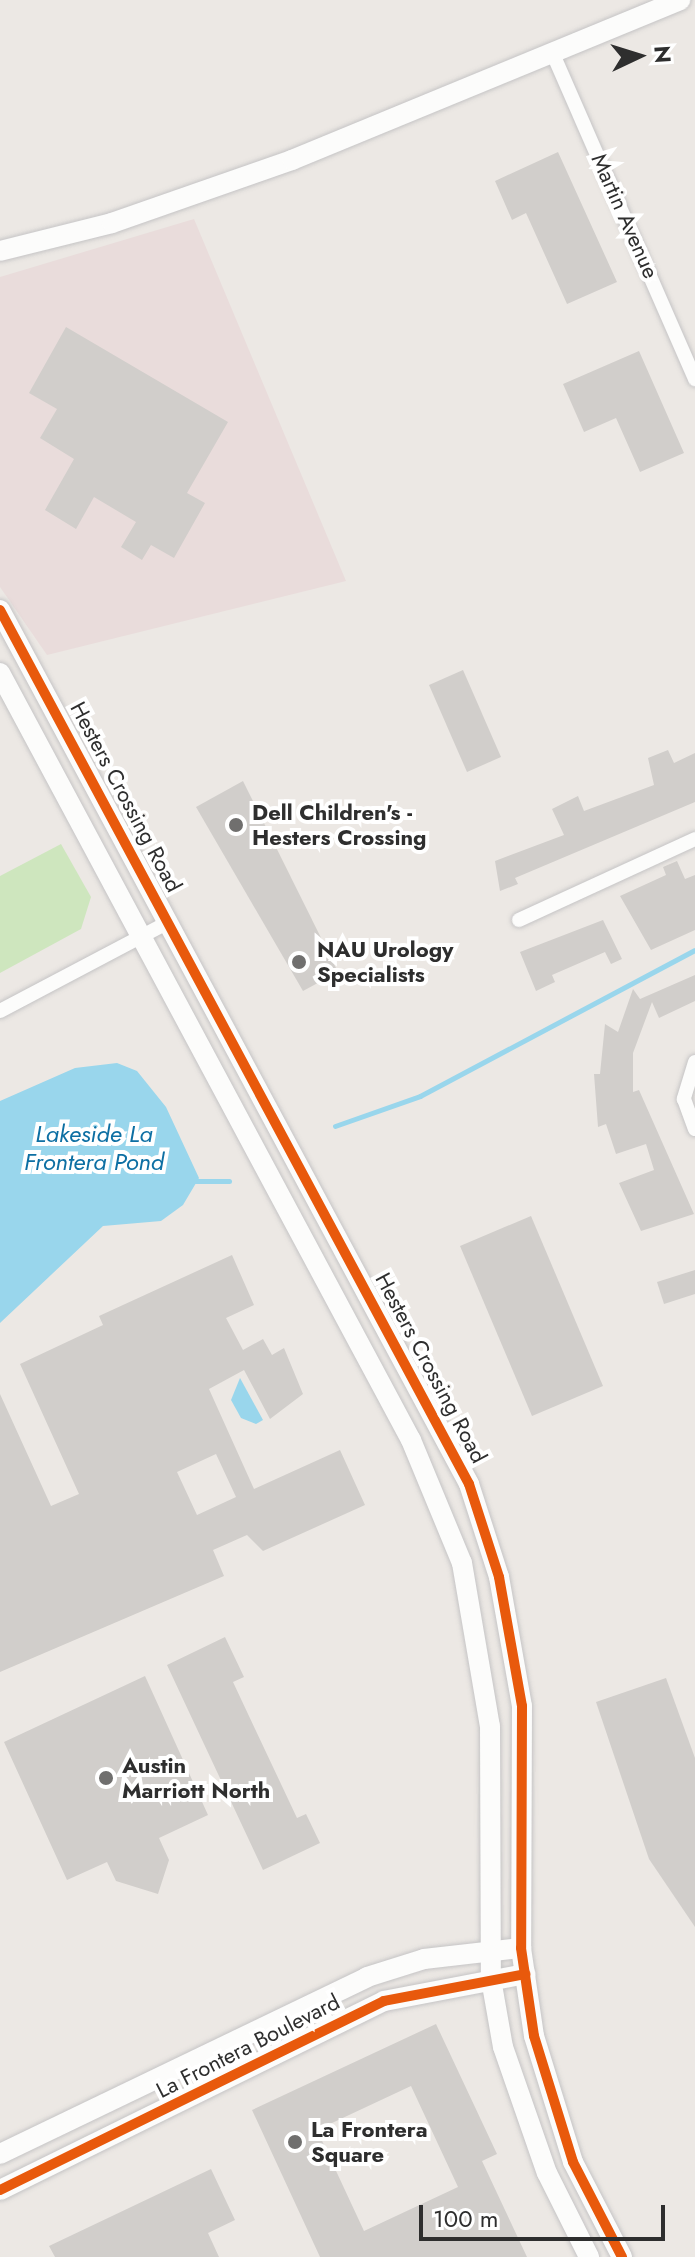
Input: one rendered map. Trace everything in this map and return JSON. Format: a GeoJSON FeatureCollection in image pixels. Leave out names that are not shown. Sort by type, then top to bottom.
{"type":"FeatureCollection","features":[{"type":"Feature","properties":{"kind":"street"},"geometry":{"type":"LineString","coordinates":[[0,251],[235,181],[680,0]]}},
{"type":"Feature","properties":{"kind":"street","name":"Martin Avenue"},"geometry":{"type":"LineString","coordinates":[[553,54],[695,379]]}},
{"type":"Feature","properties":{"kind":"street","name":"Hesters Crossing Road"},"geometry":{"type":"LineString","coordinates":[[0,610],[469,1484],[499,1577],[522,1706],[521,1948],[525,1974],[556,2113],[622,2257]]}},
{"type":"Feature","properties":{"kind":"street"},"geometry":{"type":"LineString","coordinates":[[0,673],[411,1440],[462,1563],[488,1701],[488,1951],[503,2047],[547,2173],[589,2257]]}},
{"type":"Feature","properties":{"kind":"street"},"geometry":{"type":"LineString","coordinates":[[519,920],[695,839]]}},
{"type":"Feature","properties":{"kind":"street"},"geometry":{"type":"LineString","coordinates":[[0,1011],[169,922]]}},
{"type":"Feature","properties":{"kind":"street"},"geometry":{"type":"LineString","coordinates":[[695,1062],[684,1099],[695,1129]]}},
{"type":"Feature","properties":{"kind":"street","name":"La Frontera Boulevard"},"geometry":{"type":"LineString","coordinates":[[0,2154],[367,1977],[424,1959],[521,1948]]}},
{"type":"Feature","properties":{"kind":"street","name":"La Frontera Boulevard"},"geometry":{"type":"LineString","coordinates":[[0,2190],[384,2001],[525,1974]]}},
{"type":"Feature","properties":{"kind":"shaded area"},"geometry":{"type":"Polygon","coordinates":[[[194,219],[346,581],[47,655],[0,587],[0,277],[194,219]]]}},
{"type":"Feature","properties":{"kind":"green space"},"geometry":{"type":"Polygon","coordinates":[[[61,844],[91,897],[81,929],[0,973],[0,876],[61,844]]]}},
{"type":"Feature","properties":{"kind":"water","name":"Lakeside La Frontera Pond"},"geometry":{"type":"Polygon","coordinates":[[[117,1063],[137,1071],[166,1107],[199,1178],[183,1205],[161,1221],[103,1226],[0,1323],[0,1101],[75,1068],[117,1063]]]}},
{"type":"Feature","properties":{"kind":"water"},"geometry":{"type":"Polygon","coordinates":[[[240,1378],[263,1420],[256,1424],[241,1418],[231,1400],[240,1378]]]}},
{"type":"Feature","properties":{"kind":"building"},"geometry":{"type":"Polygon","coordinates":[[[558,152],[617,282],[567,304],[526,213],[512,220],[495,181],[558,152]]]}},
{"type":"Feature","properties":{"kind":"building"},"geometry":{"type":"Polygon","coordinates":[[[66,327],[228,422],[187,493],[205,503],[174,558],[151,545],[142,560],[121,547],[136,522],[94,497],[76,529],[45,510],[74,459],[40,438],[57,409],[29,393],[66,327]]]}},
{"type":"Feature","properties":{"kind":"building"},"geometry":{"type":"Polygon","coordinates":[[[639,351],[684,453],[640,472],[616,418],[584,432],[563,384],[639,351]]]}},
{"type":"Feature","properties":{"kind":"building"},"geometry":{"type":"Polygon","coordinates":[[[463,670],[501,757],[467,772],[429,685],[463,670]]]}},
{"type":"Feature","properties":{"kind":"building"},"geometry":{"type":"Polygon","coordinates":[[[668,750],[674,763],[695,753],[695,802],[515,878],[518,884],[500,891],[495,861],[564,835],[552,809],[578,796],[584,811],[654,785],[648,758],[668,750]]]}},
{"type":"Feature","properties":{"kind":"building"},"geometry":{"type":"Polygon","coordinates":[[[243,781],[338,972],[303,991],[196,807],[243,781]]]}},
{"type":"Feature","properties":{"kind":"building"},"geometry":{"type":"Polygon","coordinates":[[[677,861],[685,879],[695,875],[695,930],[651,950],[620,896],[666,875],[663,867],[677,861]]]}},
{"type":"Feature","properties":{"kind":"building"},"geometry":{"type":"Polygon","coordinates":[[[603,920],[622,959],[611,964],[605,952],[552,975],[555,982],[536,991],[520,952],[603,920]]]}},
{"type":"Feature","properties":{"kind":"building"},"geometry":{"type":"Polygon","coordinates":[[[695,975],[695,1001],[659,1018],[652,1002],[633,1053],[633,1092],[639,1090],[694,1214],[641,1231],[619,1183],[654,1170],[646,1144],[616,1154],[606,1124],[598,1127],[594,1074],[600,1074],[605,1024],[618,1032],[633,989],[640,999],[695,975]]]}},
{"type":"Feature","properties":{"kind":"building"},"geometry":{"type":"Polygon","coordinates":[[[531,1216],[603,1386],[532,1416],[460,1246],[531,1216]]]}},
{"type":"Feature","properties":{"kind":"building"},"geometry":{"type":"Polygon","coordinates":[[[232,1255],[254,1305],[226,1318],[243,1350],[263,1339],[272,1355],[284,1348],[303,1394],[270,1419],[244,1370],[209,1389],[254,1489],[340,1450],[365,1505],[263,1551],[247,1535],[213,1550],[224,1576],[0,1672],[0,1394],[51,1506],[79,1494],[20,1364],[103,1325],[99,1316],[232,1255]],[[216,1454],[177,1472],[197,1515],[236,1497],[216,1454]]]}},
{"type":"Feature","properties":{"kind":"building"},"geometry":{"type":"Polygon","coordinates":[[[695,1270],[695,1294],[664,1304],[657,1282],[695,1270]]]}},
{"type":"Feature","properties":{"kind":"building","name":"Austin Marriott North"},"geometry":{"type":"Polygon","coordinates":[[[225,1637],[244,1677],[233,1682],[297,1818],[306,1814],[320,1843],[263,1870],[167,1665],[225,1637]]]}},
{"type":"Feature","properties":{"kind":"building","name":"Austin Marriott North"},"geometry":{"type":"Polygon","coordinates":[[[145,1676],[208,1815],[159,1838],[169,1860],[158,1894],[116,1881],[107,1862],[67,1880],[4,1742],[145,1676]]]}},
{"type":"Feature","properties":{"kind":"building"},"geometry":{"type":"Polygon","coordinates":[[[666,1678],[695,1758],[695,1927],[649,1859],[596,1702],[666,1678]]]}},
{"type":"Feature","properties":{"kind":"building","name":"La Frontera Square"},"geometry":{"type":"Polygon","coordinates":[[[436,2024],[497,2154],[482,2161],[527,2257],[320,2257],[252,2110],[436,2024]],[[411,2086],[317,2130],[364,2231],[458,2187],[411,2086]]]}},
{"type":"Feature","properties":{"kind":"building"},"geometry":{"type":"Polygon","coordinates":[[[211,2169],[235,2220],[208,2233],[219,2257],[55,2257],[49,2246],[211,2169]]]}},
{"type":"Feature","properties":{"kind":"waterway"},"geometry":{"type":"LineString","coordinates":[[335,1126],[420,1096],[695,950]]}},
{"type":"Feature","properties":{"kind":"waterway"},"geometry":{"type":"LineString","coordinates":[[191,1181],[229,1181]]}},
{"type":"Feature","properties":{"kind":"cycle path"},"geometry":{"type":"LineString","coordinates":[[0,610],[469,1484],[499,1577],[522,1706],[521,1948],[534,2036],[573,2162],[622,2257]]}},
{"type":"Feature","properties":{"kind":"cycle path"},"geometry":{"type":"LineString","coordinates":[[0,2190],[384,2001],[525,1974]]}},
{"type":"Feature","properties":{"kind":"place","name":"Dell Children's - Hesters Crossing"},"geometry":{"type":"Point","coordinates":[236,825]}},
{"type":"Feature","properties":{"kind":"place","name":"NAU Urology Specialists"},"geometry":{"type":"Point","coordinates":[299,962]}},
{"type":"Feature","properties":{"kind":"place","name":"Austin Marriott North"},"geometry":{"type":"Point","coordinates":[106,1778]}},
{"type":"Feature","properties":{"kind":"place","name":"La Frontera Square"},"geometry":{"type":"Point","coordinates":[295,2142]}}]}
